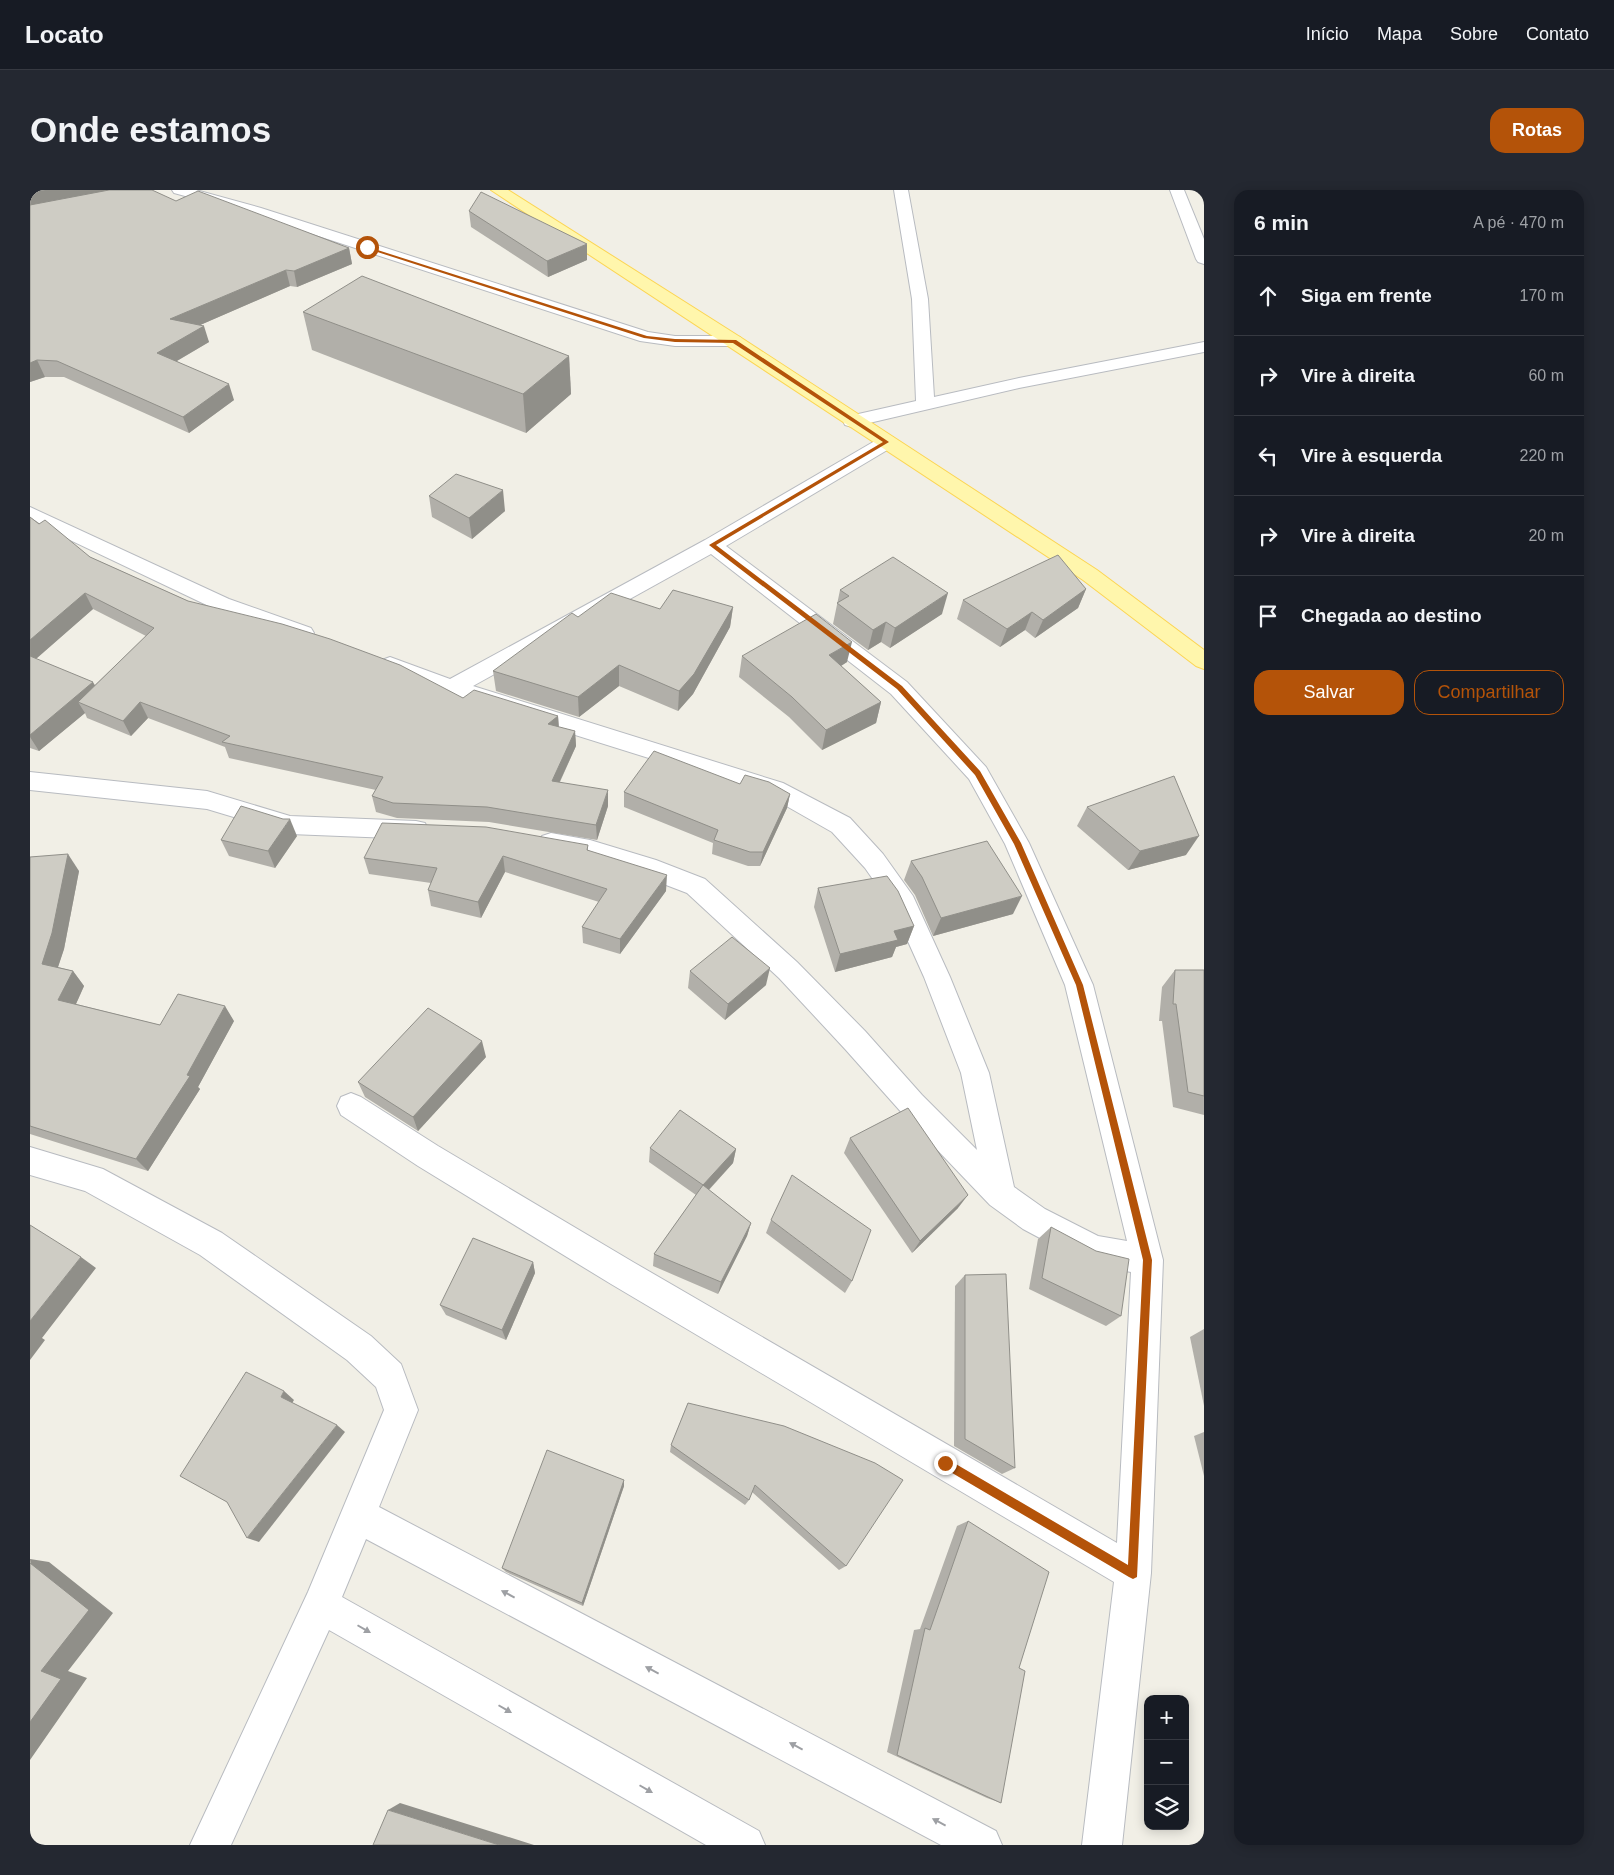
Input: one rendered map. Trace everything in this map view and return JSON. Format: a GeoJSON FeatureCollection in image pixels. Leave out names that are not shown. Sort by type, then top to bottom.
{"type":"FeatureCollection","features":[{"type":"Feature","properties":{"kind":"main road"},"geometry":{"type":"LineString","coordinates":[[498,190],[1090,575],[1204,661]]}},
{"type":"Feature","properties":{"kind":"street"},"geometry":{"type":"LineString","coordinates":[[179,190],[256,211],[646,337],[675,341],[734,342]]}},
{"type":"Feature","properties":{"kind":"street"},"geometry":{"type":"LineString","coordinates":[[901,190],[920,299],[925,403]]}},
{"type":"Feature","properties":{"kind":"street"},"geometry":{"type":"LineString","coordinates":[[1177,190],[1204,259]]}},
{"type":"Feature","properties":{"kind":"street"},"geometry":{"type":"LineString","coordinates":[[852,421],[925,403],[1204,347]]}},
{"type":"Feature","properties":{"kind":"street"},"geometry":{"type":"LineString","coordinates":[[452,688],[712,545],[887,442]]}},
{"type":"Feature","properties":{"kind":"street"},"geometry":{"type":"LineString","coordinates":[[30,513],[222,604],[321,640]]}},
{"type":"Feature","properties":{"kind":"street"},"geometry":{"type":"LineString","coordinates":[[712,545],[899,688],[978,773],[1017,843],[1080,985],[1147,1260],[1133,1573],[1102,1845]]}},
{"type":"Feature","properties":{"kind":"street"},"geometry":{"type":"LineString","coordinates":[[368,657],[452,688],[775,788],[841,825],[874,861],[904,903],[937,977],[976,1073],[1002,1195]]}},
{"type":"Feature","properties":{"kind":"street"},"geometry":{"type":"LineString","coordinates":[[30,781],[207,800],[290,825],[442,831]]}},
{"type":"Feature","properties":{"kind":"street"},"geometry":{"type":"LineString","coordinates":[[526,839],[590,850],[647,867],[696,886],[788,970],[855,1040],[912,1104],[1002,1195],[1034,1219],[1094,1250],[1147,1260]]}},
{"type":"Feature","properties":{"kind":"street"},"geometry":{"type":"LineString","coordinates":[[351,1106],[428,1156],[622,1273],[1133,1573]]}},
{"type":"Feature","properties":{"kind":"street"},"geometry":{"type":"LineString","coordinates":[[30,1161],[92,1179],[212,1244],[359,1348],[389,1376],[401,1410],[321,1605],[210,1845]]}},
{"type":"Feature","properties":{"kind":"street"},"geometry":{"type":"LineString","coordinates":[[358,1514],[982,1845]]}},
{"type":"Feature","properties":{"kind":"street"},"geometry":{"type":"LineString","coordinates":[[321,1605],[745,1845]]}},
{"type":"Feature","properties":{"kind":"building"},"geometry":{"type":"Polygon","coordinates":[[[109,190],[152,190],[176,201],[198,191],[349,248],[294,271],[286,270],[170,319],[204,326],[157,353],[229,384],[183,417],[57,361],[37,360],[30,363],[30,205],[109,190]]]}},
{"type":"Feature","properties":{"kind":"building"},"geometry":{"type":"Polygon","coordinates":[[[481,192],[587,244],[547,261],[469,211],[481,192]]]}},
{"type":"Feature","properties":{"kind":"building"},"geometry":{"type":"Polygon","coordinates":[[[362,276],[569,356],[523,394],[303,312],[362,276]]]}},
{"type":"Feature","properties":{"kind":"building"},"geometry":{"type":"Polygon","coordinates":[[[456,474],[503,490],[469,518],[429,496],[456,474]]]}},
{"type":"Feature","properties":{"kind":"building"},"geometry":{"type":"Polygon","coordinates":[[[30,517],[39,524],[45,520],[90,557],[188,601],[282,624],[330,639],[400,665],[463,698],[474,690],[558,716],[548,724],[575,731],[552,781],[608,790],[596,825],[487,807],[393,803],[372,796],[383,777],[222,742],[230,736],[140,702],[123,721],[78,702],[154,628],[85,593],[30,640],[30,517]]]}},
{"type":"Feature","properties":{"kind":"building"},"geometry":{"type":"Polygon","coordinates":[[[1058,555],[1086,589],[1043,620],[1032,612],[1007,629],[963,600],[1058,555]]]}},
{"type":"Feature","properties":{"kind":"building"},"geometry":{"type":"Polygon","coordinates":[[[893,557],[948,593],[895,628],[886,622],[873,630],[837,603],[849,596],[840,590],[893,557]]]}},
{"type":"Feature","properties":{"kind":"building"},"geometry":{"type":"Polygon","coordinates":[[[673,590],[733,607],[694,674],[679,691],[619,665],[578,697],[493,671],[572,613],[578,617],[611,593],[660,609],[673,590]]]}},
{"type":"Feature","properties":{"kind":"building"},"geometry":{"type":"Polygon","coordinates":[[[816,614],[852,642],[829,655],[881,702],[826,730],[792,697],[742,656],[816,614]]]}},
{"type":"Feature","properties":{"kind":"building"},"geometry":{"type":"Polygon","coordinates":[[[30,656],[93,682],[30,735],[30,656]]]}},
{"type":"Feature","properties":{"kind":"building"},"geometry":{"type":"Polygon","coordinates":[[[654,751],[740,784],[745,775],[769,782],[790,794],[763,852],[750,852],[714,840],[718,830],[624,792],[654,751]]]}},
{"type":"Feature","properties":{"kind":"building"},"geometry":{"type":"Polygon","coordinates":[[[1174,776],[1199,836],[1140,851],[1087,807],[1174,776]]]}},
{"type":"Feature","properties":{"kind":"building"},"geometry":{"type":"Polygon","coordinates":[[[241,806],[283,819],[290,819],[268,851],[221,840],[241,806]]]}},
{"type":"Feature","properties":{"kind":"building"},"geometry":{"type":"Polygon","coordinates":[[[382,823],[486,827],[588,845],[587,850],[667,875],[620,939],[582,927],[607,889],[503,856],[478,902],[428,890],[437,868],[364,858],[382,823]]]}},
{"type":"Feature","properties":{"kind":"building"},"geometry":{"type":"Polygon","coordinates":[[[987,841],[1022,896],[941,918],[922,877],[911,861],[987,841]]]}},
{"type":"Feature","properties":{"kind":"building"},"geometry":{"type":"Polygon","coordinates":[[[68,854],[52,933],[42,964],[73,971],[58,1000],[160,1025],[178,994],[225,1006],[187,1075],[190,1076],[136,1159],[30,1126],[30,857],[68,854]]]}},
{"type":"Feature","properties":{"kind":"building"},"geometry":{"type":"Polygon","coordinates":[[[887,876],[898,891],[914,926],[894,931],[898,940],[840,954],[818,888],[887,876]]]}},
{"type":"Feature","properties":{"kind":"building"},"geometry":{"type":"Polygon","coordinates":[[[732,937],[770,968],[728,1004],[690,971],[732,937]]]}},
{"type":"Feature","properties":{"kind":"building"},"geometry":{"type":"Polygon","coordinates":[[[1175,970],[1204,970],[1204,1096],[1188,1092],[1176,1004],[1173,1004],[1175,970]]]}},
{"type":"Feature","properties":{"kind":"building"},"geometry":{"type":"Polygon","coordinates":[[[428,1008],[482,1041],[413,1117],[358,1082],[428,1008]]]}},
{"type":"Feature","properties":{"kind":"building"},"geometry":{"type":"Polygon","coordinates":[[[908,1108],[968,1195],[920,1241],[850,1138],[908,1108]]]}},
{"type":"Feature","properties":{"kind":"building"},"geometry":{"type":"Polygon","coordinates":[[[680,1110],[736,1149],[703,1185],[650,1148],[680,1110]]]}},
{"type":"Feature","properties":{"kind":"building"},"geometry":{"type":"Polygon","coordinates":[[[792,1175],[871,1230],[852,1281],[771,1220],[792,1175]]]}},
{"type":"Feature","properties":{"kind":"building"},"geometry":{"type":"Polygon","coordinates":[[[703,1185],[751,1223],[721,1282],[654,1254],[703,1185]]]}},
{"type":"Feature","properties":{"kind":"building"},"geometry":{"type":"Polygon","coordinates":[[[30,1225],[81,1257],[30,1321],[30,1225]]]}},
{"type":"Feature","properties":{"kind":"building"},"geometry":{"type":"Polygon","coordinates":[[[1051,1227],[1096,1251],[1129,1259],[1121,1316],[1042,1278],[1051,1227]]]}},
{"type":"Feature","properties":{"kind":"building"},"geometry":{"type":"Polygon","coordinates":[[[473,1238],[533,1262],[502,1330],[440,1305],[473,1238]]]}},
{"type":"Feature","properties":{"kind":"building"},"geometry":{"type":"Polygon","coordinates":[[[1006,1274],[1015,1468],[965,1439],[965,1275],[1006,1274]]]}},
{"type":"Feature","properties":{"kind":"building"},"geometry":{"type":"Polygon","coordinates":[[[246,1372],[284,1391],[281,1397],[337,1425],[247,1538],[227,1502],[180,1476],[246,1372]]]}},
{"type":"Feature","properties":{"kind":"building"},"geometry":{"type":"Polygon","coordinates":[[[688,1403],[784,1426],[875,1463],[903,1480],[846,1566],[755,1485],[749,1500],[671,1445],[688,1403]]]}},
{"type":"Feature","properties":{"kind":"building"},"geometry":{"type":"Polygon","coordinates":[[[547,1450],[624,1480],[582,1603],[502,1568],[547,1450]]]}},
{"type":"Feature","properties":{"kind":"building"},"geometry":{"type":"Polygon","coordinates":[[[968,1521],[1049,1572],[1019,1668],[1025,1671],[1001,1803],[897,1755],[925,1628],[930,1630],[968,1521]]]}},
{"type":"Feature","properties":{"kind":"building"},"geometry":{"type":"Polygon","coordinates":[[[30,1563],[89,1610],[41,1671],[61,1679],[30,1722],[30,1563]]]}},
{"type":"Feature","properties":{"kind":"building"},"geometry":{"type":"Polygon","coordinates":[[[388,1810],[499,1845],[373,1845],[388,1810]]]}},
{"type":"Feature","properties":{"kind":"route"},"geometry":{"type":"LineString","coordinates":[[367,247],[646,337],[675,341],[734,342],[852,421],[887,442],[712,545],[899,688],[978,773],[1017,843],[1080,985],[1147,1260],[1133,1573],[945,1463]]}}]}
